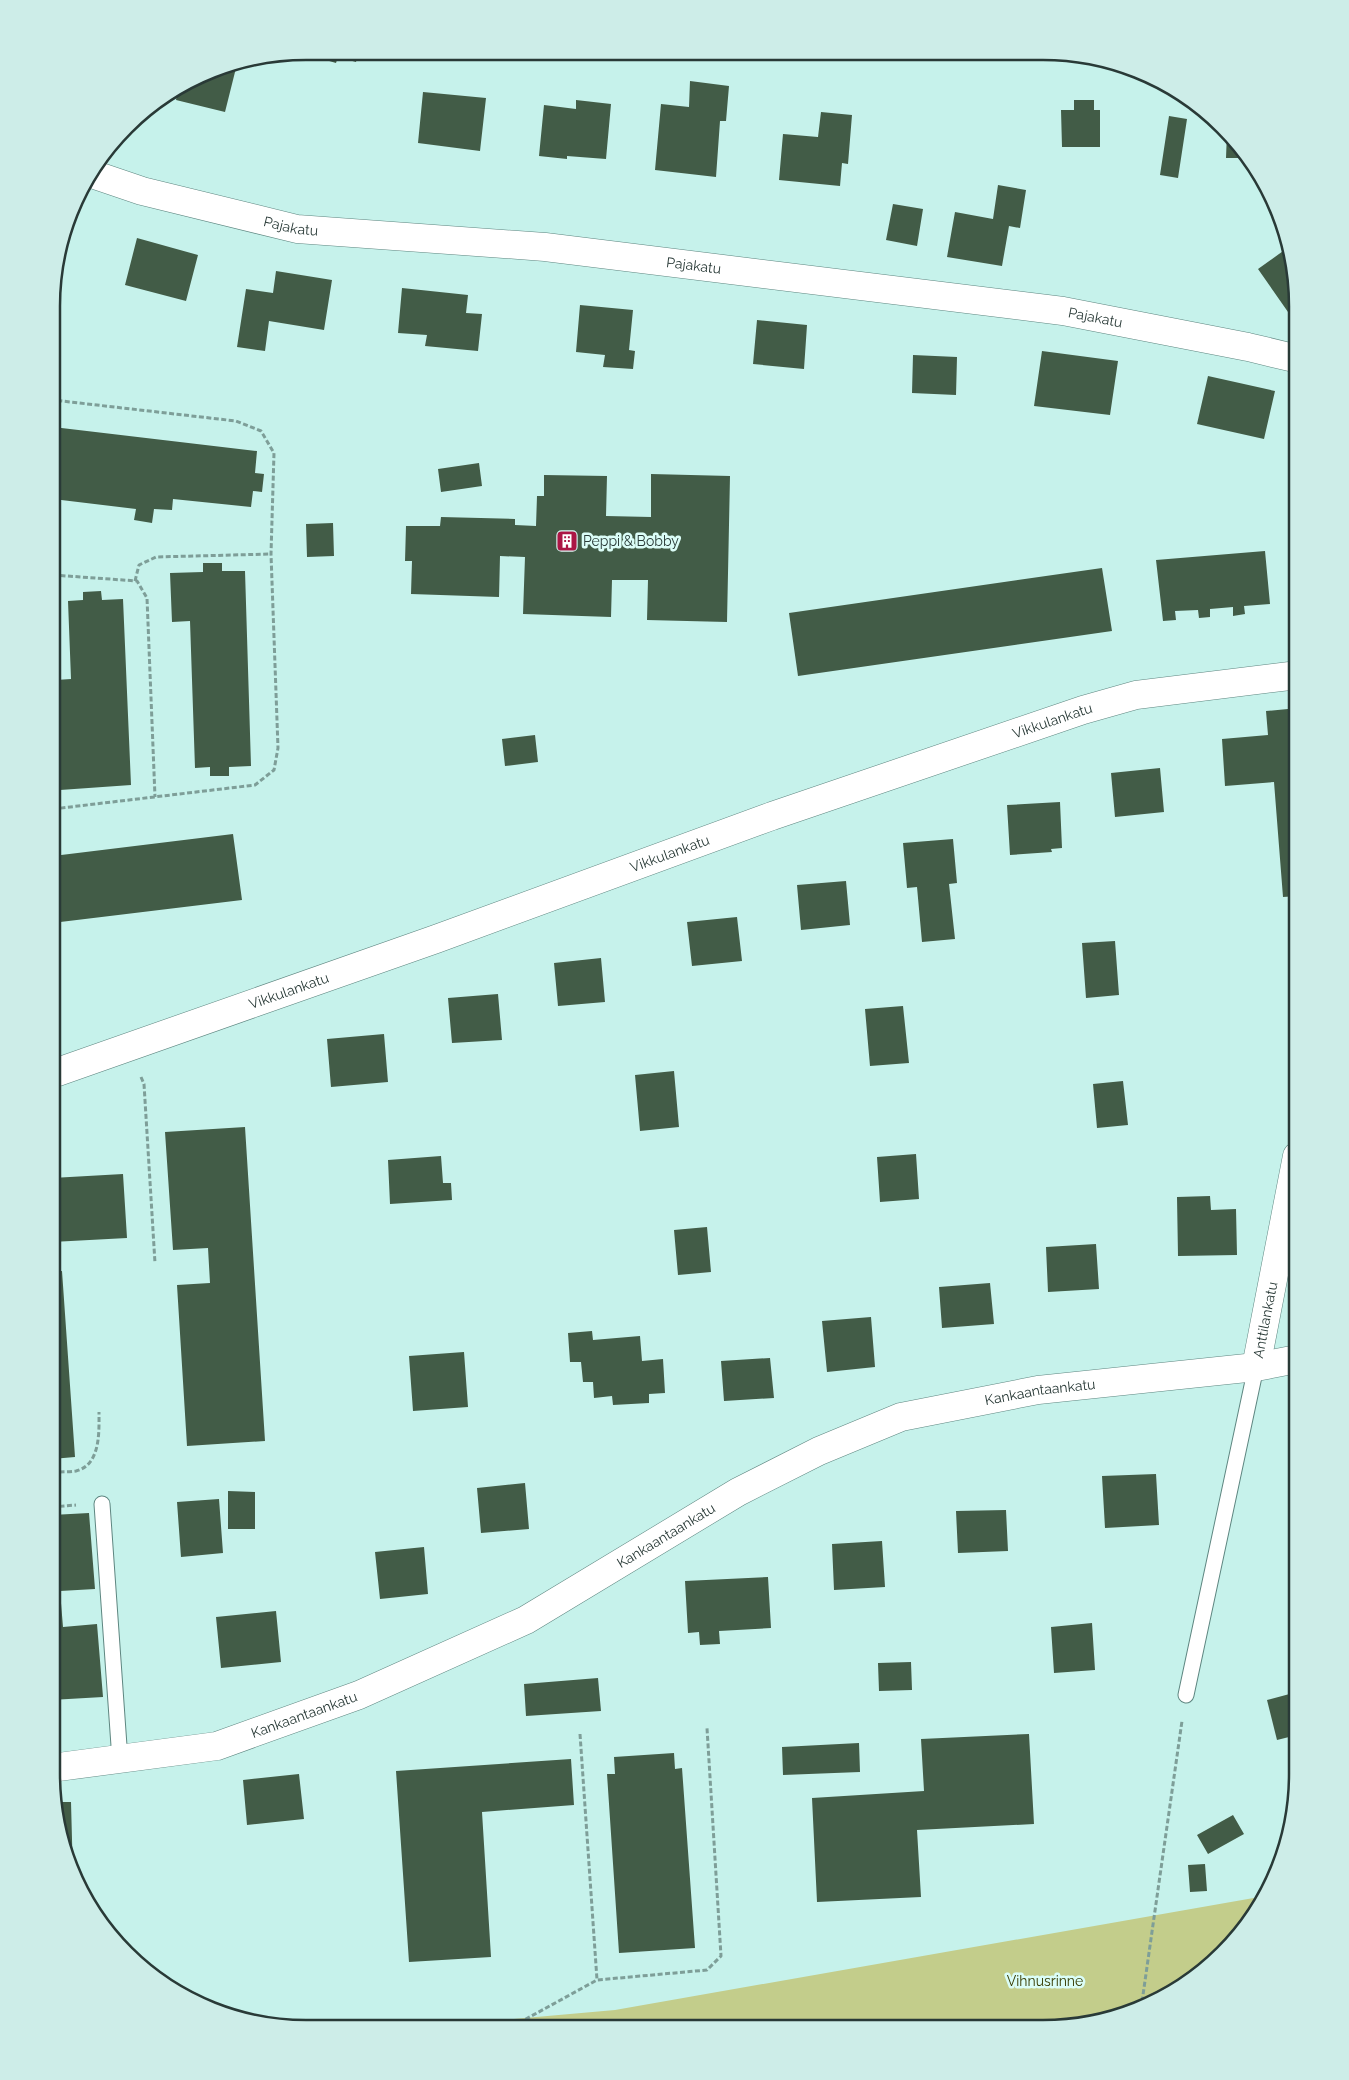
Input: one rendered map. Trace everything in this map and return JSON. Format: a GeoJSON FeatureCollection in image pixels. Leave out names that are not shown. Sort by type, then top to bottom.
{"type":"FeatureCollection","features":[{"type":"Feature","properties":{"kind":"street","name":"Pajakatu"},"geometry":{"type":"LineString","coordinates":[[97,176],[142,191],[297,228],[545,247],[1063,311],[1289,357]]}},
{"type":"Feature","properties":{"kind":"street","name":"Vikkulankatu"},"geometry":{"type":"LineString","coordinates":[[60,1071],[436,939],[772,816],[1083,710],[1136,695],[1289,675]]}},
{"type":"Feature","properties":{"kind":"street","name":"Anttilankatu"},"geometry":{"type":"LineString","coordinates":[[1256,1367],[1289,1197]]}},
{"type":"Feature","properties":{"kind":"street","name":"Kankaantaankatu"},"geometry":{"type":"LineString","coordinates":[[60,1767],[217,1746],[359,1695],[526,1620],[738,1492],[819,1451],[901,1416],[1038,1390],[1256,1367],[1289,1361]]}},
{"type":"Feature","properties":{"kind":"lane"},"geometry":{"type":"LineString","coordinates":[[1186,1695],[1256,1367]]}},
{"type":"Feature","properties":{"kind":"lane"},"geometry":{"type":"LineString","coordinates":[[102,1504],[120,1760]]}},
{"type":"Feature","properties":{"kind":"path"},"geometry":{"type":"LineString","coordinates":[[60,401],[236,421],[261,431],[274,453],[272,554],[278,748],[274,770],[255,785],[60,809]]}},
{"type":"Feature","properties":{"kind":"path"},"geometry":{"type":"LineString","coordinates":[[155,797],[147,598],[135,581],[139,564],[156,557],[272,554]]}},
{"type":"Feature","properties":{"kind":"path"},"geometry":{"type":"LineString","coordinates":[[60,576],[135,581]]}},
{"type":"Feature","properties":{"kind":"path"},"geometry":{"type":"LineString","coordinates":[[129,1046],[144,1084],[155,1263]]}},
{"type":"Feature","properties":{"kind":"path"},"geometry":{"type":"LineString","coordinates":[[60,1472],[77,1471],[87,1465],[96,1452],[100,1434],[99,1412]]}},
{"type":"Feature","properties":{"kind":"path"},"geometry":{"type":"LineString","coordinates":[[1142,1999],[1186,1695]]}},
{"type":"Feature","properties":{"kind":"path"},"geometry":{"type":"LineString","coordinates":[[527,2020],[597,1980],[707,1970],[721,1956],[707,1728]]}},
{"type":"Feature","properties":{"kind":"path"},"geometry":{"type":"LineString","coordinates":[[580,1734],[597,1980]]}},
{"type":"Feature","properties":{"kind":"green space","name":"Vihnusrinne"},"geometry":{"type":"Polygon","coordinates":[[[1256,1898],[1248,1911],[1217,1948],[1180,1979],[1152,1995],[1122,2007],[1075,2018],[1043,2020],[501,2020],[615,2010],[1256,1898]]]}},
{"type":"Feature","properties":{"kind":"building"},"geometry":{"type":"Polygon","coordinates":[[[326,60],[337,60],[336,63],[326,60]]]}},
{"type":"Feature","properties":{"kind":"building"},"geometry":{"type":"Polygon","coordinates":[[[235,70],[225,112],[176,100],[177,97],[197,85],[235,70]]]}},
{"type":"Feature","properties":{"kind":"building"},"geometry":{"type":"Polygon","coordinates":[[[690,81],[729,86],[726,121],[720,121],[716,177],[655,170],[661,104],[689,107],[690,81]]]}},
{"type":"Feature","properties":{"kind":"building"},"geometry":{"type":"Polygon","coordinates":[[[423,92],[486,98],[480,151],[418,143],[423,92]]]}},
{"type":"Feature","properties":{"kind":"building"},"geometry":{"type":"Polygon","coordinates":[[[576,100],[611,104],[606,159],[567,156],[567,159],[539,156],[544,105],[576,109],[576,100]]]}},
{"type":"Feature","properties":{"kind":"building"},"geometry":{"type":"Polygon","coordinates":[[[1074,100],[1094,100],[1094,110],[1100,110],[1100,147],[1062,147],[1061,110],[1074,110],[1074,100]]]}},
{"type":"Feature","properties":{"kind":"building"},"geometry":{"type":"Polygon","coordinates":[[[821,112],[852,115],[848,164],[842,163],[840,186],[779,180],[783,134],[818,137],[821,112]]]}},
{"type":"Feature","properties":{"kind":"building"},"geometry":{"type":"Polygon","coordinates":[[[1169,116],[1187,119],[1178,178],[1160,175],[1169,116]]]}},
{"type":"Feature","properties":{"kind":"building"},"geometry":{"type":"Polygon","coordinates":[[[1227,142],[1240,158],[1226,158],[1227,142]]]}},
{"type":"Feature","properties":{"kind":"building"},"geometry":{"type":"Polygon","coordinates":[[[998,185],[1026,190],[1020,228],[1009,226],[1002,266],[947,257],[955,212],[993,219],[998,185]]]}},
{"type":"Feature","properties":{"kind":"building"},"geometry":{"type":"Polygon","coordinates":[[[893,204],[923,209],[917,246],[886,240],[893,204]]]}},
{"type":"Feature","properties":{"kind":"building"},"geometry":{"type":"Polygon","coordinates":[[[137,238],[198,255],[186,301],[125,285],[137,238]]]}},
{"type":"Feature","properties":{"kind":"building"},"geometry":{"type":"Polygon","coordinates":[[[1283,251],[1287,274],[1289,313],[1258,269],[1283,251]]]}},
{"type":"Feature","properties":{"kind":"building"},"geometry":{"type":"Polygon","coordinates":[[[276,271],[332,280],[324,330],[269,321],[265,351],[237,347],[246,289],[273,293],[276,271]]]}},
{"type":"Feature","properties":{"kind":"building"},"geometry":{"type":"Polygon","coordinates":[[[402,288],[468,295],[466,313],[482,314],[478,351],[425,346],[427,335],[398,333],[402,288]]]}},
{"type":"Feature","properties":{"kind":"building"},"geometry":{"type":"Polygon","coordinates":[[[580,305],[633,310],[629,350],[635,351],[633,369],[603,367],[605,355],[576,352],[580,305]]]}},
{"type":"Feature","properties":{"kind":"building"},"geometry":{"type":"Polygon","coordinates":[[[757,320],[807,325],[804,369],[753,364],[757,320]]]}},
{"type":"Feature","properties":{"kind":"building"},"geometry":{"type":"Polygon","coordinates":[[[1042,351],[1118,361],[1110,415],[1034,406],[1042,351]]]}},
{"type":"Feature","properties":{"kind":"building"},"geometry":{"type":"Polygon","coordinates":[[[913,355],[957,357],[956,395],[912,393],[913,355]]]}},
{"type":"Feature","properties":{"kind":"building"},"geometry":{"type":"Polygon","coordinates":[[[1208,376],[1275,391],[1264,439],[1197,424],[1208,376]]]}},
{"type":"Feature","properties":{"kind":"building"},"geometry":{"type":"Polygon","coordinates":[[[60,428],[257,451],[255,473],[264,474],[262,492],[253,491],[251,507],[173,499],[172,510],[154,509],[152,523],[134,520],[136,509],[60,500],[60,428]]]}},
{"type":"Feature","properties":{"kind":"building"},"geometry":{"type":"Polygon","coordinates":[[[479,463],[482,486],[441,492],[438,469],[479,463]]]}},
{"type":"Feature","properties":{"kind":"building","name":"Peppi & Bobby"},"geometry":{"type":"Polygon","coordinates":[[[651,474],[730,476],[727,622],[647,620],[648,580],[612,580],[611,617],[523,614],[525,557],[500,556],[499,597],[411,594],[412,561],[405,561],[406,526],[440,526],[441,517],[515,519],[515,525],[536,526],[537,496],[544,496],[544,475],[607,476],[606,516],[651,517],[651,474]]]}},
{"type":"Feature","properties":{"kind":"building"},"geometry":{"type":"Polygon","coordinates":[[[333,523],[334,556],[307,557],[306,524],[333,523]]]}},
{"type":"Feature","properties":{"kind":"building"},"geometry":{"type":"Polygon","coordinates":[[[1265,551],[1270,604],[1244,606],[1245,614],[1233,616],[1233,607],[1210,609],[1210,617],[1199,618],[1198,610],[1175,611],[1176,620],[1163,621],[1156,560],[1265,551]]]}},
{"type":"Feature","properties":{"kind":"building"},"geometry":{"type":"Polygon","coordinates":[[[203,563],[222,563],[222,571],[245,571],[251,766],[229,767],[229,776],[210,776],[210,767],[195,768],[190,621],[172,622],[170,573],[203,572],[203,563]]]}},
{"type":"Feature","properties":{"kind":"building"},"geometry":{"type":"Polygon","coordinates":[[[1102,568],[1112,631],[798,676],[789,613],[1102,568]]]}},
{"type":"Feature","properties":{"kind":"building"},"geometry":{"type":"Polygon","coordinates":[[[101,591],[102,600],[123,599],[131,785],[60,790],[60,680],[71,679],[68,601],[83,600],[83,592],[101,591]]]}},
{"type":"Feature","properties":{"kind":"building"},"geometry":{"type":"Polygon","coordinates":[[[1289,709],[1289,897],[1283,897],[1274,782],[1225,786],[1222,739],[1268,735],[1266,711],[1289,709]]]}},
{"type":"Feature","properties":{"kind":"building"},"geometry":{"type":"Polygon","coordinates":[[[535,735],[538,762],[505,766],[502,739],[535,735]]]}},
{"type":"Feature","properties":{"kind":"building"},"geometry":{"type":"Polygon","coordinates":[[[1160,768],[1164,812],[1115,817],[1111,773],[1160,768]]]}},
{"type":"Feature","properties":{"kind":"building"},"geometry":{"type":"Polygon","coordinates":[[[1060,802],[1062,848],[1051,849],[1052,852],[1010,855],[1007,805],[1060,802]]]}},
{"type":"Feature","properties":{"kind":"building"},"geometry":{"type":"Polygon","coordinates":[[[233,834],[242,900],[60,922],[60,855],[233,834]]]}},
{"type":"Feature","properties":{"kind":"building"},"geometry":{"type":"Polygon","coordinates":[[[953,839],[957,883],[949,884],[955,939],[922,942],[917,887],[907,888],[903,843],[953,839]]]}},
{"type":"Feature","properties":{"kind":"building"},"geometry":{"type":"Polygon","coordinates":[[[846,881],[850,925],[801,930],[797,885],[846,881]]]}},
{"type":"Feature","properties":{"kind":"building"},"geometry":{"type":"Polygon","coordinates":[[[737,917],[742,961],[692,966],[687,922],[737,917]]]}},
{"type":"Feature","properties":{"kind":"building"},"geometry":{"type":"Polygon","coordinates":[[[1115,941],[1119,995],[1086,998],[1082,943],[1115,941]]]}},
{"type":"Feature","properties":{"kind":"building"},"geometry":{"type":"Polygon","coordinates":[[[601,958],[605,1002],[558,1006],[554,963],[601,958]]]}},
{"type":"Feature","properties":{"kind":"building"},"geometry":{"type":"Polygon","coordinates":[[[498,994],[502,1040],[452,1043],[448,998],[498,994]]]}},
{"type":"Feature","properties":{"kind":"building"},"geometry":{"type":"Polygon","coordinates":[[[903,1006],[909,1063],[870,1066],[865,1009],[903,1006]]]}},
{"type":"Feature","properties":{"kind":"building"},"geometry":{"type":"Polygon","coordinates":[[[384,1034],[388,1082],[331,1087],[327,1039],[384,1034]]]}},
{"type":"Feature","properties":{"kind":"building"},"geometry":{"type":"Polygon","coordinates":[[[674,1071],[679,1127],[640,1131],[635,1075],[674,1071]]]}},
{"type":"Feature","properties":{"kind":"building"},"geometry":{"type":"Polygon","coordinates":[[[1123,1081],[1128,1125],[1097,1128],[1093,1084],[1123,1081]]]}},
{"type":"Feature","properties":{"kind":"building"},"geometry":{"type":"Polygon","coordinates":[[[245,1127],[265,1441],[187,1446],[177,1285],[210,1283],[208,1248],[173,1250],[165,1132],[245,1127]]]}},
{"type":"Feature","properties":{"kind":"building"},"geometry":{"type":"Polygon","coordinates":[[[916,1154],[919,1199],[880,1202],[877,1157],[916,1154]]]}},
{"type":"Feature","properties":{"kind":"building"},"geometry":{"type":"Polygon","coordinates":[[[441,1156],[443,1183],[451,1183],[452,1200],[390,1204],[388,1160],[441,1156]]]}},
{"type":"Feature","properties":{"kind":"building"},"geometry":{"type":"Polygon","coordinates":[[[123,1174],[127,1238],[60,1242],[60,1178],[123,1174]]]}},
{"type":"Feature","properties":{"kind":"building"},"geometry":{"type":"Polygon","coordinates":[[[1210,1196],[1211,1210],[1236,1209],[1237,1255],[1178,1256],[1177,1197],[1210,1196]]]}},
{"type":"Feature","properties":{"kind":"building"},"geometry":{"type":"Polygon","coordinates":[[[707,1227],[711,1272],[678,1275],[674,1230],[707,1227]]]}},
{"type":"Feature","properties":{"kind":"building"},"geometry":{"type":"Polygon","coordinates":[[[1096,1244],[1099,1289],[1048,1292],[1046,1247],[1096,1244]]]}},
{"type":"Feature","properties":{"kind":"building"},"geometry":{"type":"Polygon","coordinates":[[[60,1271],[62,1271],[75,1457],[60,1458],[60,1271]]]}},
{"type":"Feature","properties":{"kind":"building"},"geometry":{"type":"Polygon","coordinates":[[[990,1283],[994,1324],[942,1328],[939,1287],[990,1283]]]}},
{"type":"Feature","properties":{"kind":"building"},"geometry":{"type":"Polygon","coordinates":[[[871,1317],[875,1367],[827,1372],[822,1321],[871,1317]]]}},
{"type":"Feature","properties":{"kind":"building"},"geometry":{"type":"Polygon","coordinates":[[[592,1331],[593,1340],[640,1336],[642,1361],[663,1359],[665,1393],[649,1394],[649,1403],[613,1405],[612,1396],[594,1398],[593,1382],[583,1382],[581,1362],[570,1362],[568,1333],[592,1331]]]}},
{"type":"Feature","properties":{"kind":"building"},"geometry":{"type":"Polygon","coordinates":[[[464,1352],[468,1407],[413,1411],[409,1356],[464,1352]]]}},
{"type":"Feature","properties":{"kind":"building"},"geometry":{"type":"Polygon","coordinates":[[[770,1358],[774,1398],[724,1401],[721,1361],[770,1358]]]}},
{"type":"Feature","properties":{"kind":"building"},"geometry":{"type":"Polygon","coordinates":[[[1156,1474],[1159,1525],[1105,1528],[1102,1476],[1156,1474]]]}},
{"type":"Feature","properties":{"kind":"building"},"geometry":{"type":"Polygon","coordinates":[[[525,1483],[529,1529],[481,1533],[477,1488],[525,1483]]]}},
{"type":"Feature","properties":{"kind":"building"},"geometry":{"type":"Polygon","coordinates":[[[228,1491],[255,1492],[255,1529],[228,1529],[228,1491]]]}},
{"type":"Feature","properties":{"kind":"building"},"geometry":{"type":"Polygon","coordinates":[[[219,1499],[223,1553],[181,1557],[177,1502],[219,1499]]]}},
{"type":"Feature","properties":{"kind":"building"},"geometry":{"type":"Polygon","coordinates":[[[1006,1510],[1008,1551],[958,1553],[956,1511],[1006,1510]]]}},
{"type":"Feature","properties":{"kind":"building"},"geometry":{"type":"Polygon","coordinates":[[[89,1513],[95,1589],[60,1591],[60,1515],[89,1513]]]}},
{"type":"Feature","properties":{"kind":"building"},"geometry":{"type":"Polygon","coordinates":[[[882,1541],[885,1587],[834,1590],[832,1544],[882,1541]]]}},
{"type":"Feature","properties":{"kind":"building"},"geometry":{"type":"Polygon","coordinates":[[[424,1547],[428,1594],[380,1599],[375,1552],[424,1547]]]}},
{"type":"Feature","properties":{"kind":"building"},"geometry":{"type":"Polygon","coordinates":[[[768,1577],[771,1628],[719,1631],[720,1644],[700,1645],[699,1632],[688,1633],[685,1581],[768,1577]]]}},
{"type":"Feature","properties":{"kind":"building"},"geometry":{"type":"Polygon","coordinates":[[[60,1591],[63,1627],[97,1624],[103,1697],[60,1699],[60,1591]]]}},
{"type":"Feature","properties":{"kind":"building"},"geometry":{"type":"Polygon","coordinates":[[[276,1611],[281,1662],[221,1668],[216,1617],[276,1611]]]}},
{"type":"Feature","properties":{"kind":"building"},"geometry":{"type":"Polygon","coordinates":[[[1092,1623],[1095,1670],[1054,1673],[1051,1627],[1092,1623]]]}},
{"type":"Feature","properties":{"kind":"building"},"geometry":{"type":"Polygon","coordinates":[[[911,1662],[912,1690],[879,1691],[878,1663],[911,1662]]]}},
{"type":"Feature","properties":{"kind":"building"},"geometry":{"type":"Polygon","coordinates":[[[598,1678],[601,1711],[526,1716],[524,1684],[598,1678]]]}},
{"type":"Feature","properties":{"kind":"building"},"geometry":{"type":"Polygon","coordinates":[[[1289,1694],[1289,1737],[1277,1740],[1267,1700],[1289,1694]]]}},
{"type":"Feature","properties":{"kind":"building"},"geometry":{"type":"Polygon","coordinates":[[[1029,1734],[1034,1824],[917,1830],[921,1897],[817,1902],[812,1798],[924,1791],[921,1739],[1029,1734]]]}},
{"type":"Feature","properties":{"kind":"building"},"geometry":{"type":"Polygon","coordinates":[[[859,1743],[860,1772],[783,1775],[782,1747],[859,1743]]]}},
{"type":"Feature","properties":{"kind":"building"},"geometry":{"type":"Polygon","coordinates":[[[674,1753],[675,1769],[682,1768],[695,1948],[619,1953],[607,1774],[615,1774],[614,1757],[674,1753]]]}},
{"type":"Feature","properties":{"kind":"building"},"geometry":{"type":"Polygon","coordinates":[[[571,1759],[574,1805],[482,1812],[491,1957],[409,1962],[396,1771],[571,1759]]]}},
{"type":"Feature","properties":{"kind":"building"},"geometry":{"type":"Polygon","coordinates":[[[299,1774],[304,1819],[247,1825],[243,1780],[299,1774]]]}},
{"type":"Feature","properties":{"kind":"building"},"geometry":{"type":"Polygon","coordinates":[[[62,1802],[71,1802],[72,1851],[62,1802]]]}},
{"type":"Feature","properties":{"kind":"building"},"geometry":{"type":"Polygon","coordinates":[[[1233,1815],[1244,1834],[1208,1854],[1197,1835],[1233,1815]]]}},
{"type":"Feature","properties":{"kind":"building"},"geometry":{"type":"Polygon","coordinates":[[[1205,1864],[1207,1891],[1190,1892],[1188,1865],[1205,1864]]]}},
{"type":"Feature","properties":{"kind":"place","name":"Peppi & Bobby"},"geometry":{"type":"Point","coordinates":[567,541]}}]}
